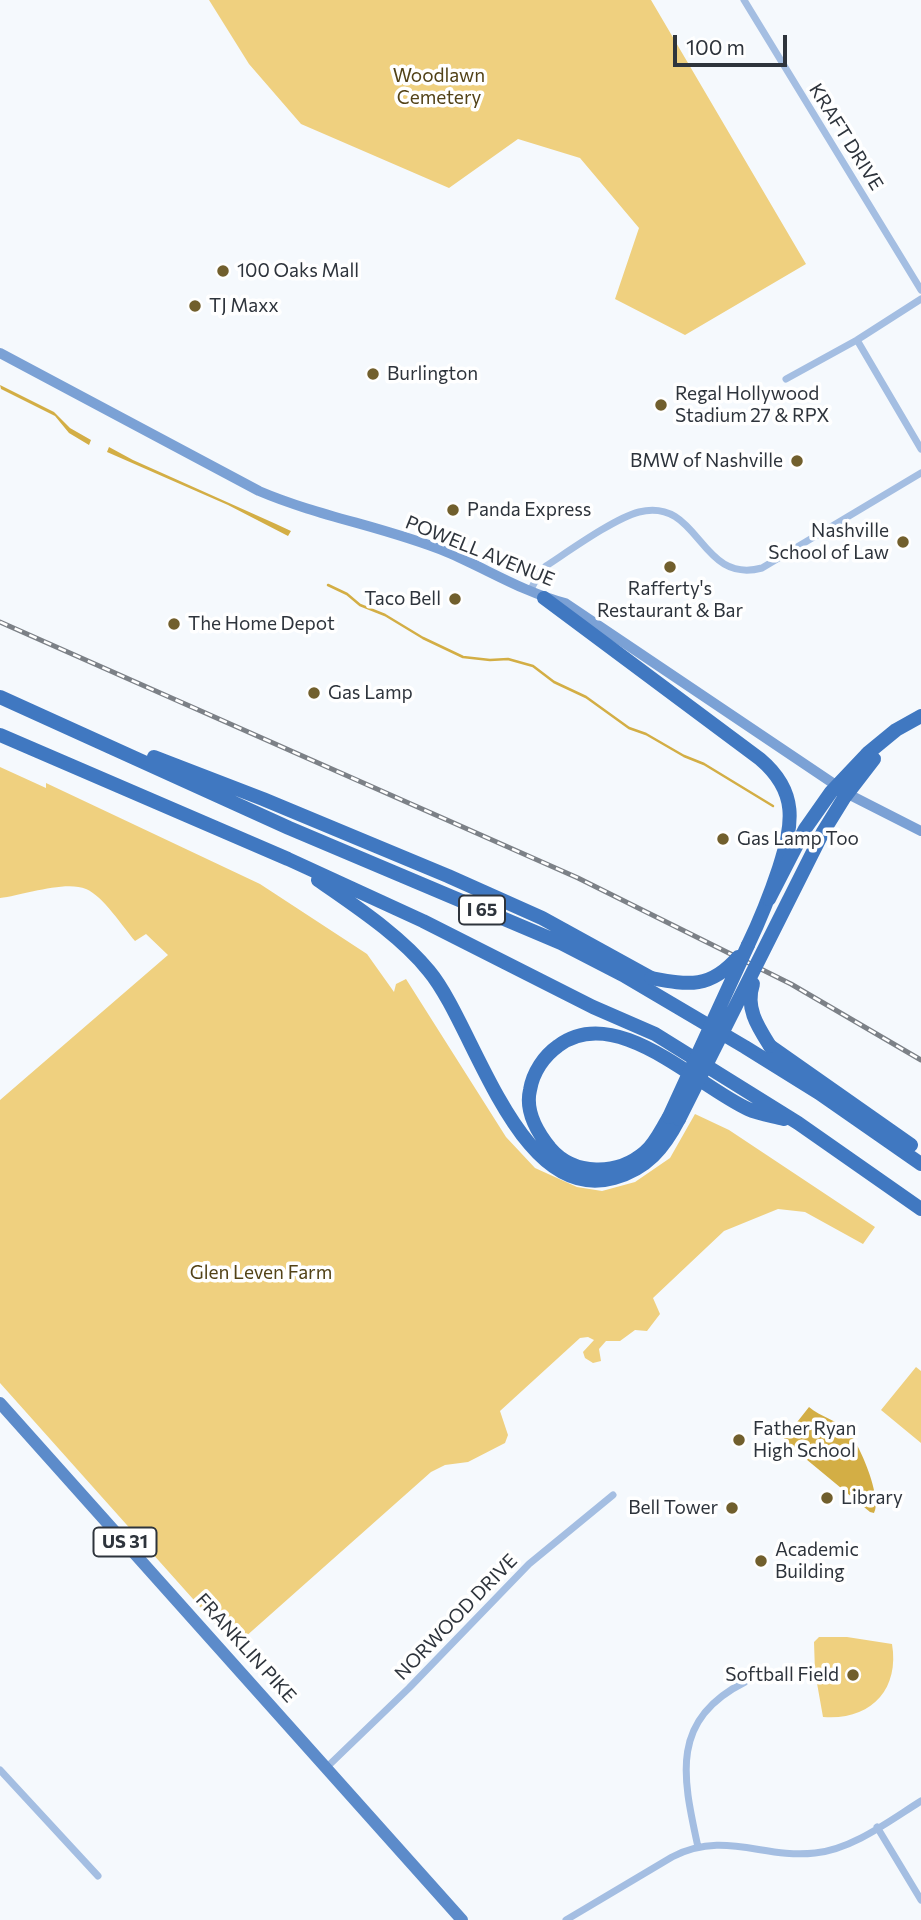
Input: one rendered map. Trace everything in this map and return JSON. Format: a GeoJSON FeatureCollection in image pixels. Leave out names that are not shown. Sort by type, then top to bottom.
{"type":"FeatureCollection","features":[{"type":"Feature","properties":{"kind":"highway"},"geometry":{"type":"LineString","coordinates":[[537,594],[760,759],[782,783],[790,807],[790,828],[769,899]]}},
{"type":"Feature","properties":{"kind":"highway","name":"I 65"},"geometry":{"type":"LineString","coordinates":[[0,697],[289,828],[561,943],[623,975],[745,1046],[819,1093],[921,1164]]}},
{"type":"Feature","properties":{"kind":"highway"},"geometry":{"type":"LineString","coordinates":[[17,705],[263,799],[440,873],[542,918],[651,978],[687,985],[706,981],[728,969],[748,945]]}},
{"type":"Feature","properties":{"kind":"highway"},"geometry":{"type":"LineString","coordinates":[[288,859],[377,922],[429,971],[465,1029],[489,1083],[511,1122],[552,1167],[588,1181],[604,1181],[621,1176],[652,1158],[667,1143],[674,1118],[748,945],[805,829],[831,792],[896,730],[921,716]]}},
{"type":"Feature","properties":{"kind":"highway"},"geometry":{"type":"LineString","coordinates":[[798,1124],[748,1109],[640,1046],[603,1032],[577,1036],[558,1045],[544,1059],[532,1080],[529,1093],[529,1108],[541,1136],[562,1161],[577,1167],[603,1170],[631,1162],[647,1151],[674,1118],[763,953],[823,832],[871,756],[921,725]]}},
{"type":"Feature","properties":{"kind":"highway","name":"I 65"},"geometry":{"type":"LineString","coordinates":[[0,735],[288,859],[423,921],[593,1007],[655,1034],[798,1124],[921,1209]]}},
{"type":"Feature","properties":{"kind":"highway"},"geometry":{"type":"LineString","coordinates":[[763,953],[749,995],[753,1018],[770,1046],[921,1153]]}},
{"type":"Feature","properties":{"kind":"main road","name":"POWELL AVENUE"},"geometry":{"type":"LineString","coordinates":[[0,353],[259,491],[446,552],[537,594],[565,603],[802,764],[879,811],[921,831]]}},
{"type":"Feature","properties":{"kind":"main road"},"geometry":{"type":"LineString","coordinates":[[879,811],[921,822]]}},
{"type":"Feature","properties":{"kind":"main road","name":"FRANKLIN PIKE"},"geometry":{"type":"LineString","coordinates":[[0,1403],[462,1920]]}},
{"type":"Feature","properties":{"kind":"street","name":"KRAFT DRIVE"},"geometry":{"type":"LineString","coordinates":[[744,0],[921,290]]}},
{"type":"Feature","properties":{"kind":"street"},"geometry":{"type":"LineString","coordinates":[[786,379],[857,340],[921,299]]}},
{"type":"Feature","properties":{"kind":"street"},"geometry":{"type":"LineString","coordinates":[[857,340],[921,449]]}},
{"type":"Feature","properties":{"kind":"street"},"geometry":{"type":"LineString","coordinates":[[537,594],[540,572],[546,566],[626,517],[648,510],[662,511],[682,519],[710,555],[724,565],[740,570],[762,568],[921,473]]}},
{"type":"Feature","properties":{"kind":"street","name":"NORWOOD DRIVE"},"geometry":{"type":"LineString","coordinates":[[327,1767],[409,1688],[529,1563],[613,1495]]}},
{"type":"Feature","properties":{"kind":"street"},"geometry":{"type":"LineString","coordinates":[[698,1847],[685,1780],[685,1762],[690,1743],[708,1709],[745,1682]]}},
{"type":"Feature","properties":{"kind":"street"},"geometry":{"type":"LineString","coordinates":[[0,1770],[98,1876]]}},
{"type":"Feature","properties":{"kind":"street"},"geometry":{"type":"LineString","coordinates":[[566,1920],[672,1857],[698,1847],[732,1845],[816,1853],[849,1843],[921,1801]]}},
{"type":"Feature","properties":{"kind":"street"},"geometry":{"type":"LineString","coordinates":[[877,1827],[921,1900]]}},
{"type":"Feature","properties":{"kind":"green space","name":"Woodlawn Cemetery"},"geometry":{"type":"Polygon","coordinates":[[[209,0],[651,0],[806,264],[685,335],[615,299],[639,228],[580,158],[518,139],[449,188],[301,124],[249,64],[209,0]]]}},
{"type":"Feature","properties":{"kind":"green space","name":"Glen Leven Farm"},"geometry":{"type":"Polygon","coordinates":[[[0,767],[46,788],[46,783],[260,884],[367,954],[394,992],[396,984],[406,979],[506,1137],[535,1168],[577,1187],[602,1191],[635,1182],[670,1158],[695,1114],[729,1130],[875,1227],[863,1244],[805,1212],[778,1209],[724,1231],[653,1298],[660,1314],[647,1331],[635,1330],[620,1341],[606,1341],[599,1349],[601,1361],[593,1363],[585,1358],[583,1352],[594,1340],[588,1337],[580,1338],[500,1411],[508,1435],[505,1443],[468,1462],[445,1465],[431,1472],[235,1646],[0,1383],[0,1100],[168,955],[146,934],[135,941],[106,905],[86,889],[56,887],[0,898],[0,767]]]}},
{"type":"Feature","properties":{"kind":"green space"},"geometry":{"type":"Polygon","coordinates":[[[916,1367],[921,1371],[921,1443],[881,1410],[916,1367]]]}},
{"type":"Feature","properties":{"kind":"green space","name":"Softball Field"},"geometry":{"type":"Polygon","coordinates":[[[819,1637],[847,1637],[892,1644],[891,1676],[878,1700],[854,1714],[823,1717],[815,1672],[814,1642],[819,1637]]]}},
{"type":"Feature","properties":{"kind":"shaded area"},"geometry":{"type":"Polygon","coordinates":[[[0,385],[54,412],[70,428],[91,440],[89,445],[69,433],[55,416],[1,389],[0,385]]]}},
{"type":"Feature","properties":{"kind":"shaded area"},"geometry":{"type":"Polygon","coordinates":[[[109,447],[291,531],[288,536],[228,505],[107,452],[109,447]]]}},
{"type":"Feature","properties":{"kind":"shaded area"},"geometry":{"type":"Polygon","coordinates":[[[809,1407],[843,1427],[852,1436],[873,1484],[876,1506],[874,1513],[783,1440],[809,1407]]]}},
{"type":"Feature","properties":{"kind":"waterway"},"geometry":{"type":"LineString","coordinates":[[328,585],[347,594],[360,605],[385,615],[423,638],[463,657],[508,659],[533,666],[554,682],[586,697],[629,728],[704,764],[773,806]]}},
{"type":"Feature","properties":{"kind":"railway"},"geometry":{"type":"LineString","coordinates":[[0,622],[578,878],[791,984],[921,1060]]}},
{"type":"Feature","properties":{"kind":"place","name":"100 Oaks Mall"},"geometry":{"type":"Point","coordinates":[223,271]}},
{"type":"Feature","properties":{"kind":"place","name":"TJ Maxx"},"geometry":{"type":"Point","coordinates":[195,306]}},
{"type":"Feature","properties":{"kind":"place","name":"Burlington"},"geometry":{"type":"Point","coordinates":[373,374]}},
{"type":"Feature","properties":{"kind":"place","name":"Regal Hollywood Stadium 27 & RPX"},"geometry":{"type":"Point","coordinates":[661,405]}},
{"type":"Feature","properties":{"kind":"place","name":"BMW of Nashville"},"geometry":{"type":"Point","coordinates":[797,461]}},
{"type":"Feature","properties":{"kind":"place","name":"Panda Express"},"geometry":{"type":"Point","coordinates":[453,510]}},
{"type":"Feature","properties":{"kind":"place","name":"Nashville School of Law"},"geometry":{"type":"Point","coordinates":[903,542]}},
{"type":"Feature","properties":{"kind":"place","name":"Rafferty's Restaurant & Bar"},"geometry":{"type":"Point","coordinates":[670,567]}},
{"type":"Feature","properties":{"kind":"place","name":"Taco Bell"},"geometry":{"type":"Point","coordinates":[455,599]}},
{"type":"Feature","properties":{"kind":"place","name":"The Home Depot"},"geometry":{"type":"Point","coordinates":[174,624]}},
{"type":"Feature","properties":{"kind":"place","name":"Gas Lamp"},"geometry":{"type":"Point","coordinates":[314,693]}},
{"type":"Feature","properties":{"kind":"place","name":"Gas Lamp Too"},"geometry":{"type":"Point","coordinates":[723,839]}},
{"type":"Feature","properties":{"kind":"place","name":"Father Ryan High School"},"geometry":{"type":"Point","coordinates":[739,1440]}},
{"type":"Feature","properties":{"kind":"place","name":"Library"},"geometry":{"type":"Point","coordinates":[827,1498]}},
{"type":"Feature","properties":{"kind":"place","name":"Bell Tower"},"geometry":{"type":"Point","coordinates":[732,1508]}},
{"type":"Feature","properties":{"kind":"place","name":"Academic Building"},"geometry":{"type":"Point","coordinates":[761,1561]}},
{"type":"Feature","properties":{"kind":"place","name":"Softball Field"},"geometry":{"type":"Point","coordinates":[853,1675]}}]}
